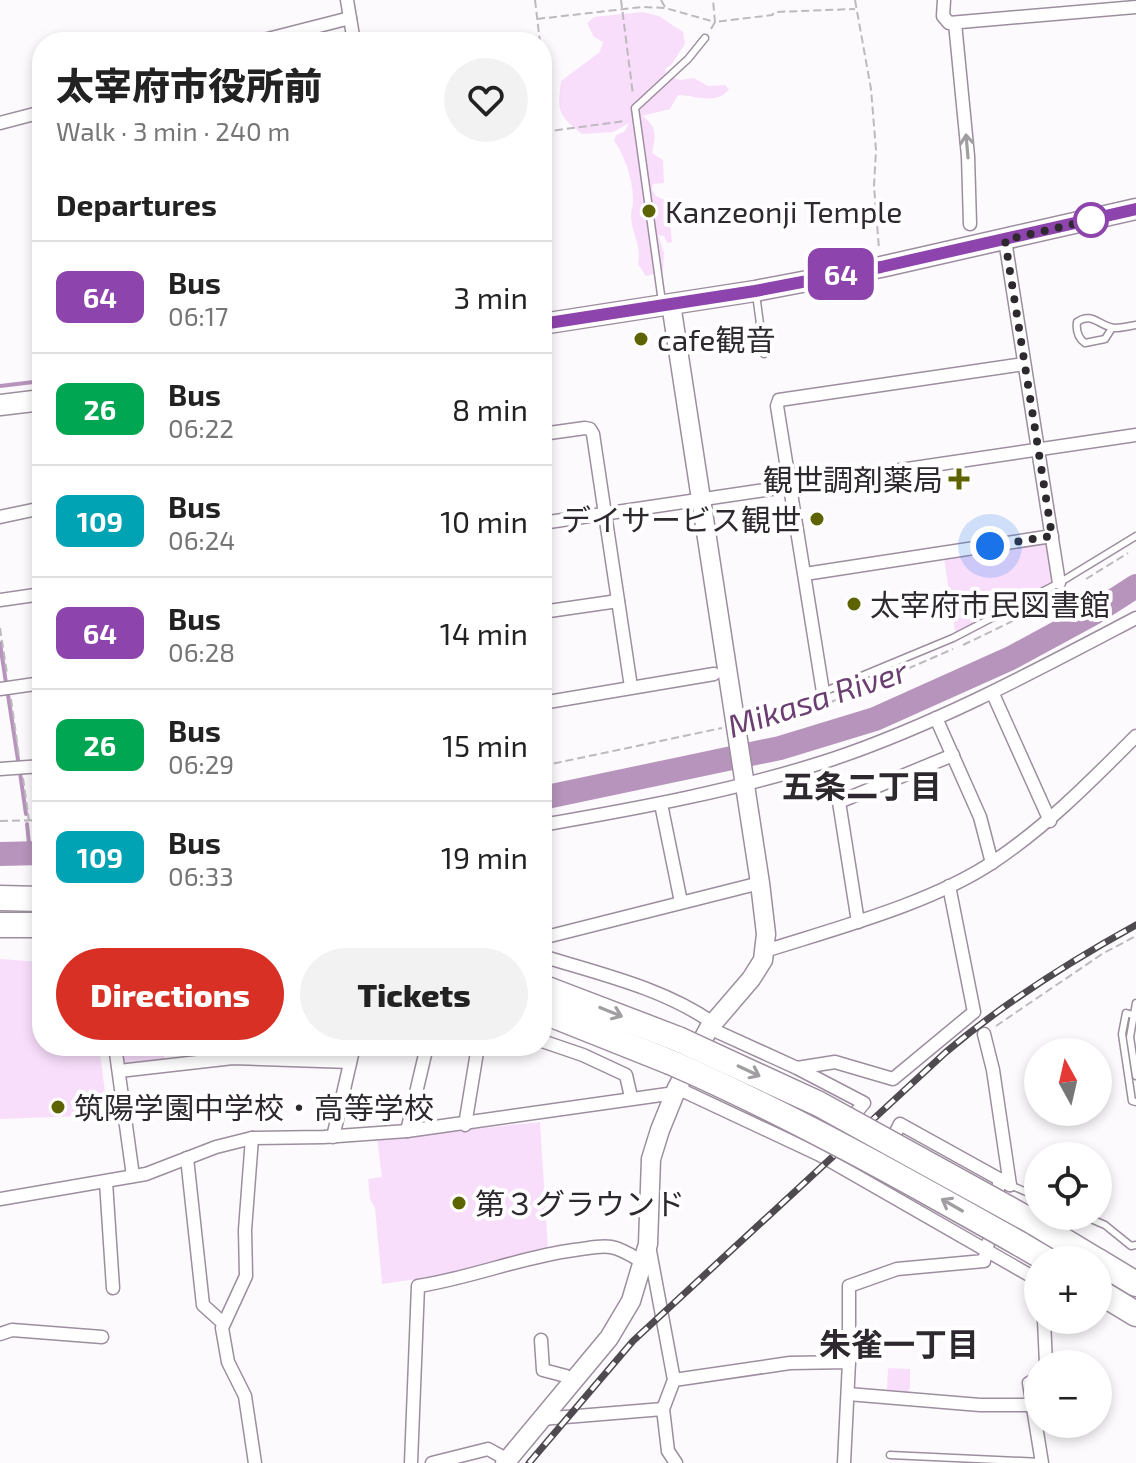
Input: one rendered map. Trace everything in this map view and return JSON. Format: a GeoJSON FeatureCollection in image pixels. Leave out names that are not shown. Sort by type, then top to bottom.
{"type":"FeatureCollection","features":[{"type":"Feature","properties":{"kind":"highway"},"geometry":{"type":"LineString","coordinates":[[0,898],[32,898]]}},
{"type":"Feature","properties":{"kind":"highway"},"geometry":{"type":"LineString","coordinates":[[0,925],[32,925]]}},
{"type":"Feature","properties":{"kind":"highway"},"geometry":{"type":"LineString","coordinates":[[552,992],[674,1050],[749,1096],[1024,1246]]}},
{"type":"Feature","properties":{"kind":"highway"},"geometry":{"type":"LineString","coordinates":[[552,1014],[674,1050],[819,1104],[1073,1246]]}},
{"type":"Feature","properties":{"kind":"highway"},"geometry":{"type":"LineString","coordinates":[[1112,1267],[1136,1277]]}},
{"type":"Feature","properties":{"kind":"highway"},"geometry":{"type":"LineString","coordinates":[[1112,1269],[1136,1284]]}},
{"type":"Feature","properties":{"kind":"highway"},"geometry":{"type":"LineString","coordinates":[[1112,1299],[1136,1314]]}},
{"type":"Feature","properties":{"kind":"main road"},"geometry":{"type":"LineString","coordinates":[[552,322],[755,291],[881,267],[1136,209]]}},
{"type":"Feature","properties":{"kind":"main road"},"geometry":{"type":"LineString","coordinates":[[0,405],[32,401]]}},
{"type":"Feature","properties":{"kind":"street"},"geometry":{"type":"LineString","coordinates":[[347,0],[352,32]]}},
{"type":"Feature","properties":{"kind":"street"},"geometry":{"type":"LineString","coordinates":[[944,0],[943,16],[949,23],[1079,6],[1136,7]]}},
{"type":"Feature","properties":{"kind":"street"},"geometry":{"type":"LineString","coordinates":[[295,32],[350,18]]}},
{"type":"Feature","properties":{"kind":"street"},"geometry":{"type":"LineString","coordinates":[[955,23],[968,156],[970,224]]}},
{"type":"Feature","properties":{"kind":"street"},"geometry":{"type":"LineString","coordinates":[[0,123],[32,115]]}},
{"type":"Feature","properties":{"kind":"street"},"geometry":{"type":"LineString","coordinates":[[1005,240],[1059,583]]}},
{"type":"Feature","properties":{"kind":"street"},"geometry":{"type":"LineString","coordinates":[[432,1463],[488,1449],[506,1461],[620,1321],[631,1301],[644,1263],[648,1244],[651,1159],[676,1090],[711,1025],[751,979],[765,951],[760,883],[744,781],[721,673],[701,500],[667,304]]}},
{"type":"Feature","properties":{"kind":"street"},"geometry":{"type":"LineString","coordinates":[[823,692],[777,406],[784,397],[1024,364]]}},
{"type":"Feature","properties":{"kind":"street"},"geometry":{"type":"LineString","coordinates":[[552,433],[590,429],[593,434],[631,687]]}},
{"type":"Feature","properties":{"kind":"street"},"geometry":{"type":"LineString","coordinates":[[552,522],[1136,435]]}},
{"type":"Feature","properties":{"kind":"street"},"geometry":{"type":"LineString","coordinates":[[0,517],[32,510]]}},
{"type":"Feature","properties":{"kind":"street"},"geometry":{"type":"LineString","coordinates":[[805,574],[1052,536]]}},
{"type":"Feature","properties":{"kind":"street"},"geometry":{"type":"LineString","coordinates":[[0,600],[32,595]]}},
{"type":"Feature","properties":{"kind":"street"},"geometry":{"type":"LineString","coordinates":[[552,611],[618,601]]}},
{"type":"Feature","properties":{"kind":"street"},"geometry":{"type":"LineString","coordinates":[[552,823],[661,804],[833,759],[993,694],[1136,618]]}},
{"type":"Feature","properties":{"kind":"street"},"geometry":{"type":"LineString","coordinates":[[552,701],[721,673]]}},
{"type":"Feature","properties":{"kind":"street"},"geometry":{"type":"LineString","coordinates":[[4,688],[32,684]]}},
{"type":"Feature","properties":{"kind":"street"},"geometry":{"type":"LineString","coordinates":[[993,694],[1050,821]]}},
{"type":"Feature","properties":{"kind":"street"},"geometry":{"type":"LineString","coordinates":[[936,718],[980,817],[992,863]]}},
{"type":"Feature","properties":{"kind":"street"},"geometry":{"type":"LineString","coordinates":[[765,951],[858,922],[949,886],[992,863],[1050,821],[1136,739]]}},
{"type":"Feature","properties":{"kind":"street"},"geometry":{"type":"LineString","coordinates":[[858,922],[839,802],[953,755]]}},
{"type":"Feature","properties":{"kind":"street"},"geometry":{"type":"LineString","coordinates":[[0,769],[32,767]]}},
{"type":"Feature","properties":{"kind":"street"},"geometry":{"type":"LineString","coordinates":[[661,804],[681,902]]}},
{"type":"Feature","properties":{"kind":"street"},"geometry":{"type":"LineString","coordinates":[[552,935],[760,883]]}},
{"type":"Feature","properties":{"kind":"street"},"geometry":{"type":"LineString","coordinates":[[797,1068],[835,1062],[893,1079],[974,1012],[949,886]]}},
{"type":"Feature","properties":{"kind":"street"},"geometry":{"type":"LineString","coordinates":[[552,959],[647,990],[697,1012],[711,1025],[864,1103],[820,1155]]}},
{"type":"Feature","properties":{"kind":"street"},"geometry":{"type":"LineString","coordinates":[[844,1463],[849,1286],[897,1269],[984,1261],[1005,1182],[993,1070],[984,1034]]}},
{"type":"Feature","properties":{"kind":"street"},"geometry":{"type":"LineString","coordinates":[[552,1044],[626,1075],[631,1097]]}},
{"type":"Feature","properties":{"kind":"street"},"geometry":{"type":"LineString","coordinates":[[117,1056],[133,1176]]}},
{"type":"Feature","properties":{"kind":"street"},"geometry":{"type":"LineString","coordinates":[[333,1137],[352,1056]]}},
{"type":"Feature","properties":{"kind":"street"},"geometry":{"type":"LineString","coordinates":[[407,1131],[425,1056]]}},
{"type":"Feature","properties":{"kind":"street"},"geometry":{"type":"LineString","coordinates":[[465,1125],[476,1056]]}},
{"type":"Feature","properties":{"kind":"street"},"geometry":{"type":"LineString","coordinates":[[119,1071],[233,1058],[350,1062]]}},
{"type":"Feature","properties":{"kind":"street"},"geometry":{"type":"LineString","coordinates":[[0,1199],[146,1174],[252,1138],[333,1137],[465,1125],[676,1090],[820,1155],[1024,1271]]}},
{"type":"Feature","properties":{"kind":"street"},"geometry":{"type":"LineString","coordinates":[[870,1183],[900,1124],[1005,1182]]}},
{"type":"Feature","properties":{"kind":"street"},"geometry":{"type":"LineString","coordinates":[[252,1138],[245,1230],[246,1276],[223,1323],[228,1362],[245,1396],[255,1463]]}},
{"type":"Feature","properties":{"kind":"street"},"geometry":{"type":"LineString","coordinates":[[187,1158],[203,1305],[223,1323]]}},
{"type":"Feature","properties":{"kind":"street"},"geometry":{"type":"LineString","coordinates":[[106,1182],[113,1288]]}},
{"type":"Feature","properties":{"kind":"street"},"geometry":{"type":"LineString","coordinates":[[648,1244],[674,1380],[663,1409],[668,1451],[676,1463]]}},
{"type":"Feature","properties":{"kind":"street"},"geometry":{"type":"LineString","coordinates":[[411,1463],[418,1286],[452,1281],[554,1253],[603,1247],[618,1249],[644,1263]]}},
{"type":"Feature","properties":{"kind":"street"},"geometry":{"type":"LineString","coordinates":[[0,1334],[12,1330],[102,1337]]}},
{"type":"Feature","properties":{"kind":"street"},"geometry":{"type":"LineString","coordinates":[[541,1340],[543,1370],[566,1376],[573,1382]]}},
{"type":"Feature","properties":{"kind":"street"},"geometry":{"type":"LineString","coordinates":[[674,1380],[790,1363],[849,1362]]}},
{"type":"Feature","properties":{"kind":"street"},"geometry":{"type":"LineString","coordinates":[[848,1394],[980,1405],[1024,1405]]}},
{"type":"Feature","properties":{"kind":"street"},"geometry":{"type":"LineString","coordinates":[[541,1419],[663,1409]]}},
{"type":"Feature","properties":{"kind":"street"},"geometry":{"type":"LineString","coordinates":[[1038,1438],[1042,1463]]}},
{"type":"Feature","properties":{"kind":"lane"},"geometry":{"type":"LineString","coordinates":[[667,304],[635,108],[688,59],[705,38]]}},
{"type":"Feature","properties":{"kind":"lane"},"geometry":{"type":"LineString","coordinates":[[970,224],[971,247]]}},
{"type":"Feature","properties":{"kind":"lane"},"geometry":{"type":"LineString","coordinates":[[755,291],[764,354]]}},
{"type":"Feature","properties":{"kind":"lane"},"geometry":{"type":"LineString","coordinates":[[1112,328],[1105,339],[1085,343],[1079,337],[1077,328],[1082,318],[1091,317],[1112,328],[1136,325]]}},
{"type":"Feature","properties":{"kind":"lane"},"geometry":{"type":"LineString","coordinates":[[823,692],[953,638],[1059,583],[1136,536]]}},
{"type":"Feature","properties":{"kind":"lane"},"geometry":{"type":"LineString","coordinates":[[1136,1003],[1130,1037],[1136,1076]]}},
{"type":"Feature","properties":{"kind":"lane"},"geometry":{"type":"LineString","coordinates":[[1135,1015],[1126,1013],[1122,1034],[1132,1101],[1136,1102]]}},
{"type":"Feature","properties":{"kind":"lane"},"geometry":{"type":"LineString","coordinates":[[1005,1182],[1024,1191]]}},
{"type":"Feature","properties":{"kind":"lane"},"geometry":{"type":"LineString","coordinates":[[1111,1230],[1131,1246],[1136,1245]]}},
{"type":"Feature","properties":{"kind":"lane"},"geometry":{"type":"LineString","coordinates":[[890,1455],[1042,1463]]}},
{"type":"Feature","properties":{"kind":"path"},"geometry":{"type":"LineString","coordinates":[[535,0],[539,32]]}},
{"type":"Feature","properties":{"kind":"path"},"geometry":{"type":"LineString","coordinates":[[621,0],[635,108]]}},
{"type":"Feature","properties":{"kind":"path"},"geometry":{"type":"LineString","coordinates":[[661,0],[665,8]]}},
{"type":"Feature","properties":{"kind":"path"},"geometry":{"type":"LineString","coordinates":[[713,0],[715,22]]}},
{"type":"Feature","properties":{"kind":"path"},"geometry":{"type":"LineString","coordinates":[[855,0],[871,89],[876,150],[874,186],[881,267]]}},
{"type":"Feature","properties":{"kind":"path"},"geometry":{"type":"LineString","coordinates":[[537,19],[622,9],[665,8],[715,22],[772,15],[775,12],[856,9]]}},
{"type":"Feature","properties":{"kind":"path"},"geometry":{"type":"LineString","coordinates":[[552,132],[636,120]]}},
{"type":"Feature","properties":{"kind":"path"},"geometry":{"type":"LineString","coordinates":[[0,628],[4,688],[29,821]]}},
{"type":"Feature","properties":{"kind":"path"},"geometry":{"type":"LineString","coordinates":[[552,764],[732,728]]}},
{"type":"Feature","properties":{"kind":"path"},"geometry":{"type":"LineString","coordinates":[[0,821],[32,821]]}},
{"type":"Feature","properties":{"kind":"path"},"geometry":{"type":"LineString","coordinates":[[984,1034],[1102,954],[1136,936]]}},
{"type":"Feature","properties":{"kind":"shaded area"},"geometry":{"type":"Polygon","coordinates":[[[642,12],[659,16],[683,32],[685,44],[665,69],[666,75],[680,80],[694,78],[708,86],[725,85],[729,89],[712,98],[678,95],[670,109],[642,116],[654,132],[652,153],[663,160],[664,183],[653,184],[652,190],[668,204],[672,242],[667,243],[664,236],[658,235],[664,253],[663,272],[646,276],[638,264],[639,251],[631,221],[633,195],[630,178],[614,141],[629,123],[613,132],[582,134],[564,117],[559,99],[561,81],[600,52],[603,42],[594,37],[587,23],[594,17],[642,12]]]}},
{"type":"Feature","properties":{"kind":"shaded area"},"geometry":{"type":"Polygon","coordinates":[[[1043,541],[1050,546],[1056,582],[955,632],[944,558],[1043,541]]]}},
{"type":"Feature","properties":{"kind":"shaded area"},"geometry":{"type":"Polygon","coordinates":[[[0,959],[32,961],[32,1056],[100,1056],[108,1115],[0,1119],[0,959]]]}},
{"type":"Feature","properties":{"kind":"shaded area"},"geometry":{"type":"Polygon","coordinates":[[[121,1056],[164,1056],[165,1062],[122,1067],[121,1056]]]}},
{"type":"Feature","properties":{"kind":"shaded area","name":"第３グラウンド"},"geometry":{"type":"Polygon","coordinates":[[[540,1122],[548,1249],[458,1273],[382,1284],[375,1208],[370,1199],[368,1179],[382,1177],[377,1139],[540,1122]]]}},
{"type":"Feature","properties":{"kind":"shaded area"},"geometry":{"type":"Polygon","coordinates":[[[888,1368],[910,1369],[907,1393],[887,1391],[888,1368]]]}},
{"type":"Feature","properties":{"kind":"waterway"},"geometry":{"type":"LineString","coordinates":[[0,386],[32,382]]}},
{"type":"Feature","properties":{"kind":"waterway","name":"Mikasa River"},"geometry":{"type":"LineString","coordinates":[[552,796],[780,748],[875,719],[1011,658],[1094,613],[1136,586]]}},
{"type":"Feature","properties":{"kind":"waterway"},"geometry":{"type":"LineString","coordinates":[[0,643],[6,683]]}},
{"type":"Feature","properties":{"kind":"waterway"},"geometry":{"type":"LineString","coordinates":[[8,695],[18,760]]}},
{"type":"Feature","properties":{"kind":"waterway"},"geometry":{"type":"LineString","coordinates":[[20,773],[26,814]]}},
{"type":"Feature","properties":{"kind":"waterway"},"geometry":{"type":"LineString","coordinates":[[27,824],[30,853]]}},
{"type":"Feature","properties":{"kind":"waterway","name":"Mikasa River"},"geometry":{"type":"LineString","coordinates":[[0,854],[32,853]]}},
{"type":"Feature","properties":{"kind":"railway"},"geometry":{"type":"LineString","coordinates":[[529,1463],[633,1341],[946,1052],[1038,984],[1136,925]]}},
{"type":"Feature","properties":{"kind":"bus line","name":"64"},"geometry":{"type":"LineString","coordinates":[[552,322],[755,291],[881,267],[1136,209]]}},
{"type":"Feature","properties":{"kind":"place","name":"Kanzeonji Temple"},"geometry":{"type":"Point","coordinates":[649,211]}},
{"type":"Feature","properties":{"kind":"place","name":"cafe観音"},"geometry":{"type":"Point","coordinates":[641,339]}},
{"type":"Feature","properties":{"kind":"place","name":"観世調剤薬局"},"geometry":{"type":"Point","coordinates":[959,479]}},
{"type":"Feature","properties":{"kind":"place","name":"デイサービス観世"},"geometry":{"type":"Point","coordinates":[817,519]}},
{"type":"Feature","properties":{"kind":"place","name":"太宰府市民図書館"},"geometry":{"type":"Point","coordinates":[854,604]}},
{"type":"Feature","properties":{"kind":"place","name":"筑陽学園中学校・高等学校"},"geometry":{"type":"Point","coordinates":[58,1107]}},
{"type":"Feature","properties":{"kind":"place","name":"第３グラウンド"},"geometry":{"type":"Point","coordinates":[459,1203]}},
{"type":"Feature","properties":{"kind":"district","name":"五条二丁目"},"geometry":{"type":"Point","coordinates":[862,785]}},
{"type":"Feature","properties":{"kind":"district","name":"朱雀一丁目"},"geometry":{"type":"Point","coordinates":[899,1343]}},
{"type":"Feature","properties":{"kind":"route"},"geometry":{"type":"LineString","coordinates":[[990,546],[1052,536],[1005,240],[1091,220]]}}]}
